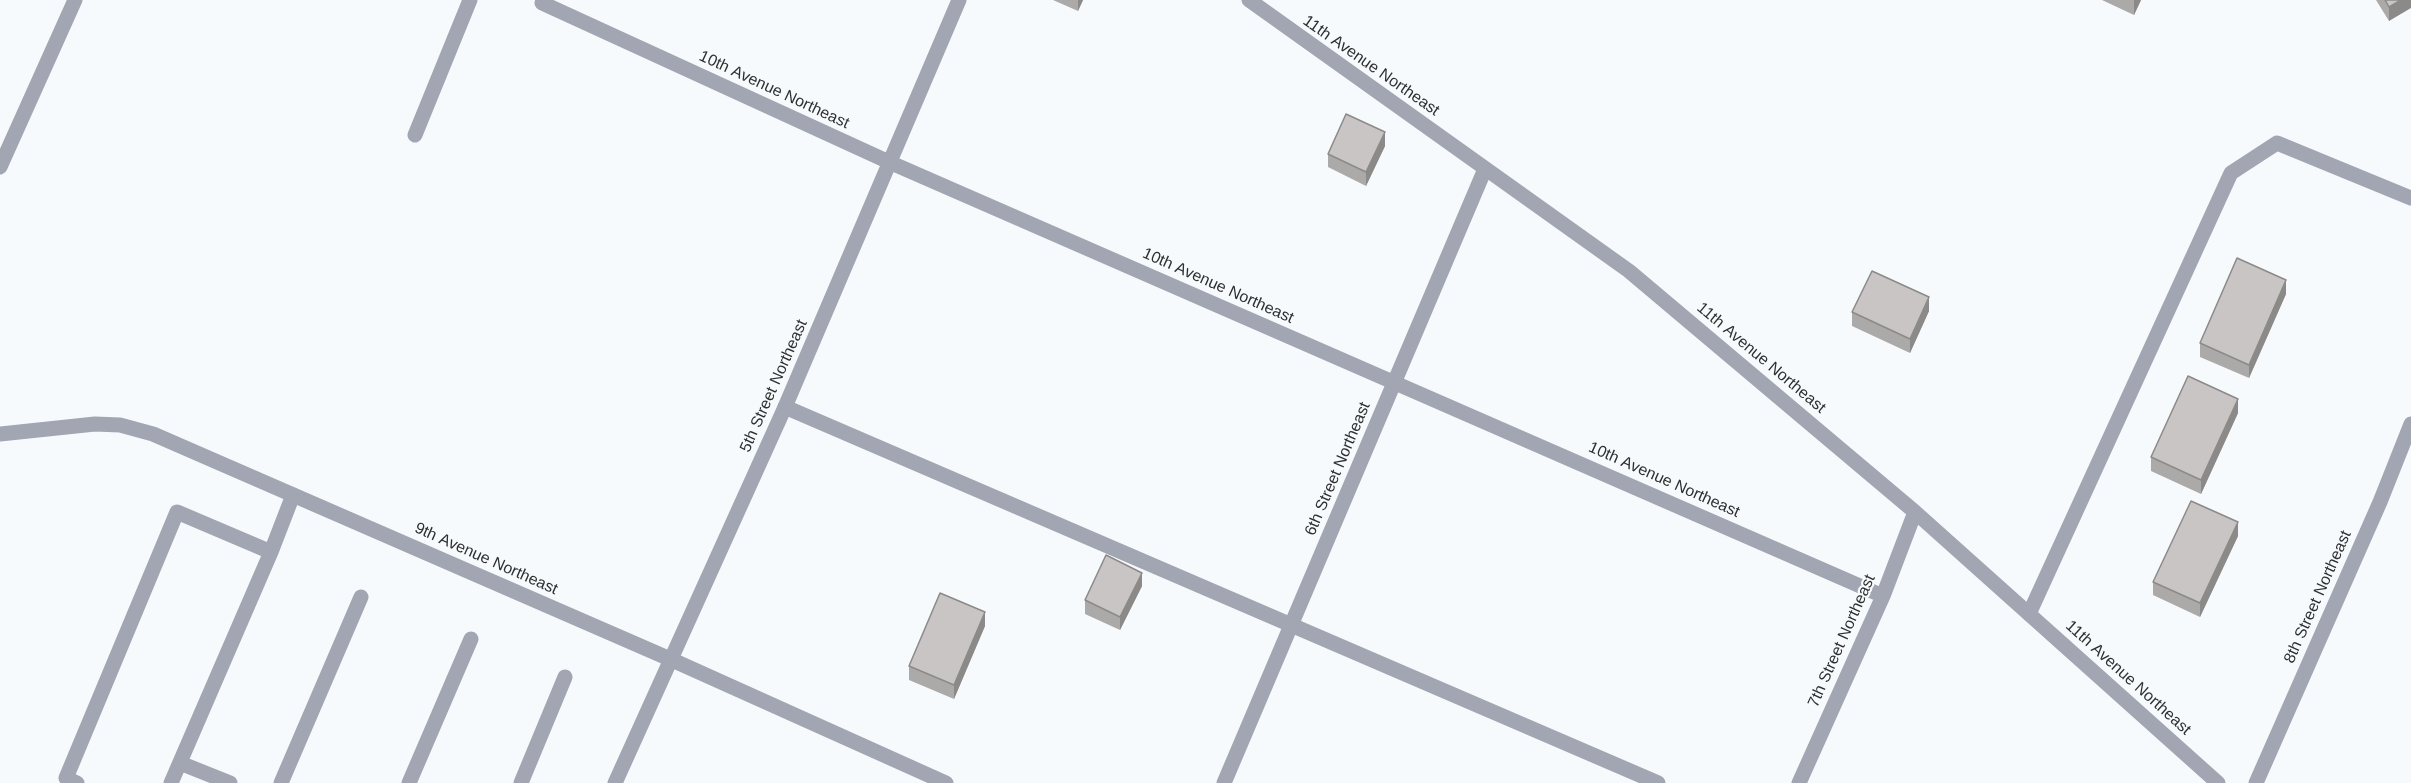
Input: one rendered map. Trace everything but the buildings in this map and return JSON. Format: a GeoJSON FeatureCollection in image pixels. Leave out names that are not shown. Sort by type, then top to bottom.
{"type":"FeatureCollection","features":[{"type":"Feature","properties":{"kind":"street"},"geometry":{"type":"LineString","coordinates":[[0,167],[75,0]]}},
{"type":"Feature","properties":{"kind":"street"},"geometry":{"type":"LineString","coordinates":[[415,135],[470,0]]}},
{"type":"Feature","properties":{"kind":"street","name":"5th Street Northeast"},"geometry":{"type":"LineString","coordinates":[[615,783],[785,407],[958,0]]}},
{"type":"Feature","properties":{"kind":"street","name":"11th Avenue Northeast"},"geometry":{"type":"LineString","coordinates":[[1249,0],[1629,271],[1916,512],[2218,783]]}},
{"type":"Feature","properties":{"kind":"street","name":"10th Avenue Northeast"},"geometry":{"type":"LineString","coordinates":[[542,3],[889,162],[1883,596]]}},
{"type":"Feature","properties":{"kind":"street"},"geometry":{"type":"LineString","coordinates":[[2030,614],[2231,173],[2277,143],[2411,198]]}},
{"type":"Feature","properties":{"kind":"street","name":"6th Street Northeast"},"geometry":{"type":"LineString","coordinates":[[1224,783],[1485,169]]}},
{"type":"Feature","properties":{"kind":"street"},"geometry":{"type":"LineString","coordinates":[[785,407],[1658,783]]}},
{"type":"Feature","properties":{"kind":"street","name":"8th Street Northeast"},"geometry":{"type":"LineString","coordinates":[[2256,783],[2380,502],[2411,423]]}},
{"type":"Feature","properties":{"kind":"street","name":"9th Avenue Northeast"},"geometry":{"type":"LineString","coordinates":[[0,434],[95,424],[120,425],[153,434],[670,659],[946,783]]}},
{"type":"Feature","properties":{"kind":"street"},"geometry":{"type":"LineString","coordinates":[[171,783],[271,552],[293,495]]}},
{"type":"Feature","properties":{"kind":"street"},"geometry":{"type":"LineString","coordinates":[[77,783],[66,778],[177,512],[271,552]]}},
{"type":"Feature","properties":{"kind":"street","name":"7th Street Northeast"},"geometry":{"type":"LineString","coordinates":[[1799,783],[1883,596],[1916,512]]}},
{"type":"Feature","properties":{"kind":"street"},"geometry":{"type":"LineString","coordinates":[[281,783],[361,597]]}},
{"type":"Feature","properties":{"kind":"street"},"geometry":{"type":"LineString","coordinates":[[409,783],[471,639]]}},
{"type":"Feature","properties":{"kind":"street"},"geometry":{"type":"LineString","coordinates":[[521,783],[565,677]]}},
{"type":"Feature","properties":{"kind":"street"},"geometry":{"type":"LineString","coordinates":[[180,763],[230,783]]}}]}
